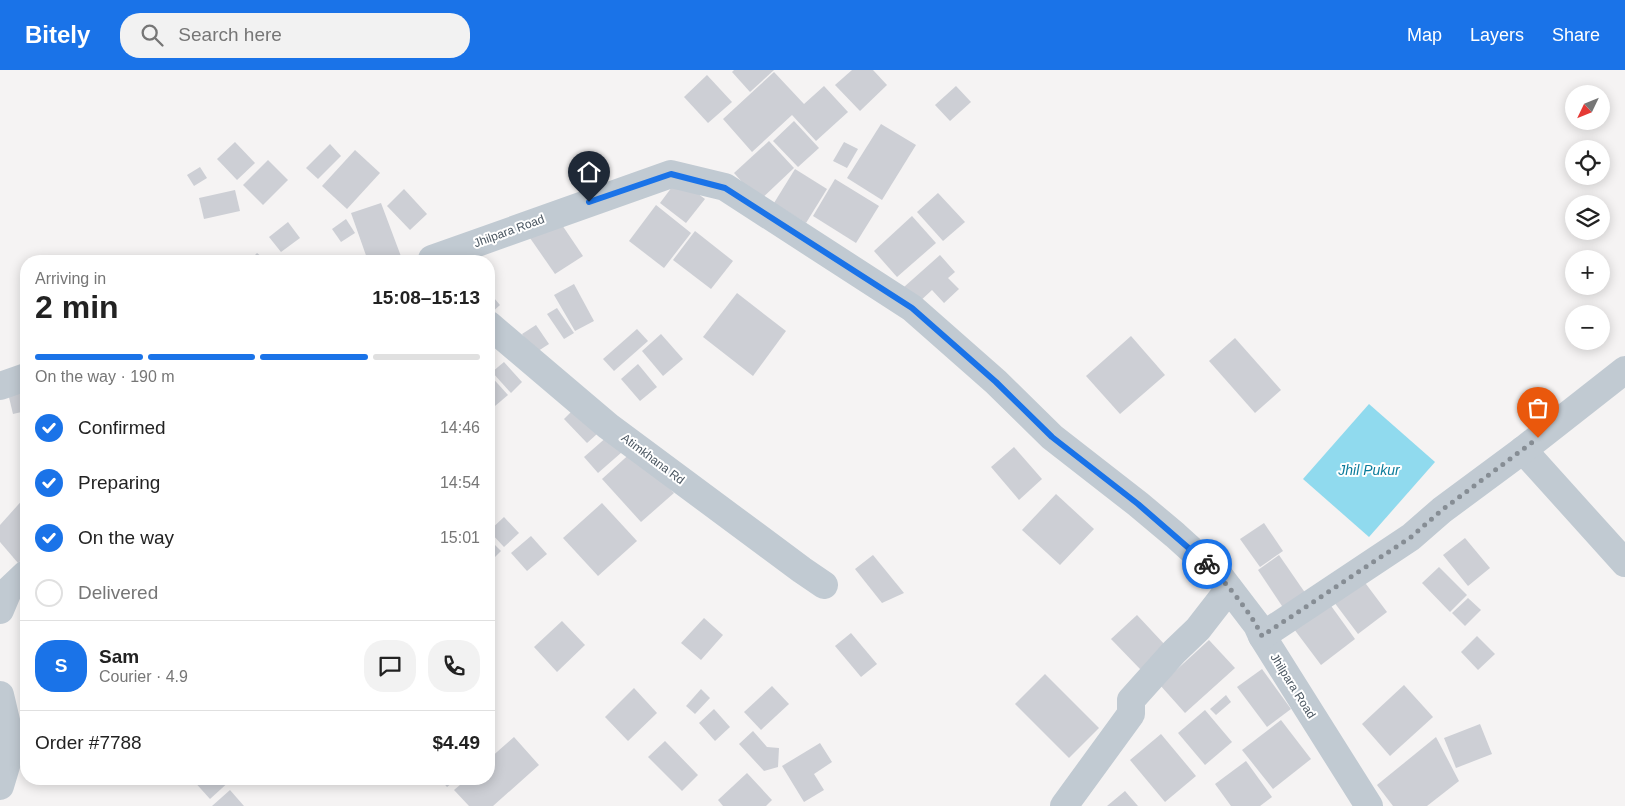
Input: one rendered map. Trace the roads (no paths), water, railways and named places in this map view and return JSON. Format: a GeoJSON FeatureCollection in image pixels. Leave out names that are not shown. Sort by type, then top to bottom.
{"type":"FeatureCollection","features":[{"type":"Feature","properties":{"kind":"street","name":"Jhilpara Road"},"geometry":{"type":"LineString","coordinates":[[447,255],[671,174],[725,188],[912,308],[996,382],[1052,437],[1112,482],[1218,574],[1257,625],[1368,806]]}},
{"type":"Feature","properties":{"kind":"street","name":"Atimkhana Rd"},"geometry":{"type":"LineString","coordinates":[[495,330],[608,426],[824,585]]}},
{"type":"Feature","properties":{"kind":"street"},"geometry":{"type":"LineString","coordinates":[[1262,636],[1411,537],[1442,510],[1523,450],[1625,370]]}},
{"type":"Feature","properties":{"kind":"street"},"geometry":{"type":"LineString","coordinates":[[0,386],[20,379]]}},
{"type":"Feature","properties":{"kind":"street"},"geometry":{"type":"LineString","coordinates":[[1523,450],[1625,563]]}},
{"type":"Feature","properties":{"kind":"street"},"geometry":{"type":"LineString","coordinates":[[0,610],[8,591],[20,580]]}},
{"type":"Feature","properties":{"kind":"street"},"geometry":{"type":"LineString","coordinates":[[1064,806],[1131,714],[1131,700],[1174,652],[1198,629],[1229,589]]}},
{"type":"Feature","properties":{"kind":"street"},"geometry":{"type":"LineString","coordinates":[[0,695],[12,746],[0,786]]}},
{"type":"Feature","properties":{"kind":"water","name":"Jhil Pukur"},"geometry":{"type":"Polygon","coordinates":[[[1369,404],[1435,462],[1369,537],[1303,479],[1369,404]]]}}]}
